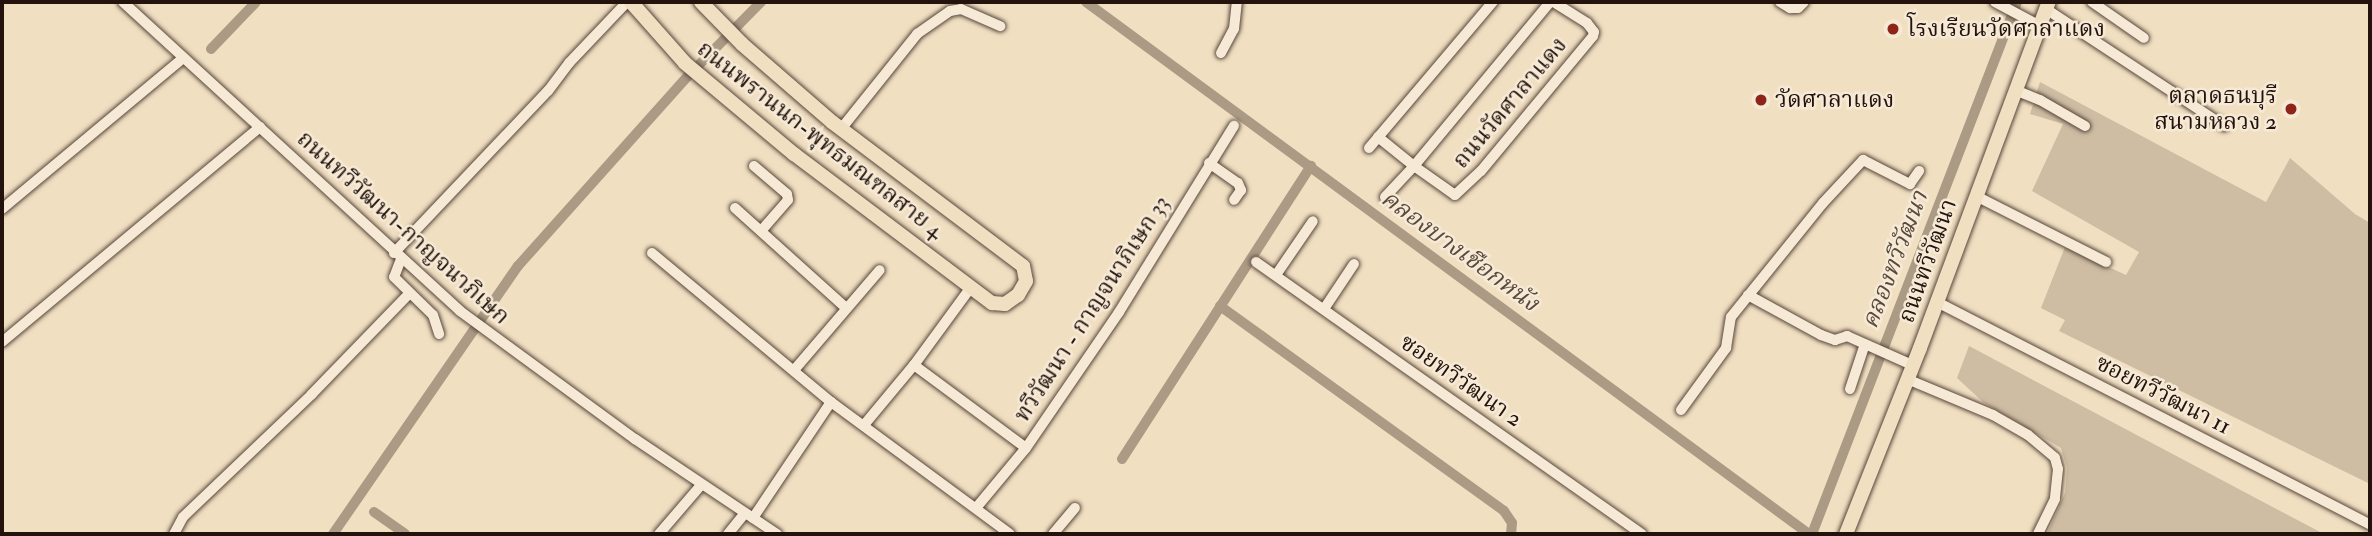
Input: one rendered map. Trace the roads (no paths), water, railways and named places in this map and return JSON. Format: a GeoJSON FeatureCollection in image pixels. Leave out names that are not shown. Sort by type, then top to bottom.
{"type":"FeatureCollection","features":[{"type":"Feature","properties":{"kind":"main road","name":"ถนนพรานนก-พุทธมณฑลสาย 4"},"geometry":{"type":"LineString","coordinates":[[629,2],[704,80],[794,154],[992,303],[1008,303],[1018,295],[1026,281],[1023,266],[841,128],[742,44],[706,7]]}},
{"type":"Feature","properties":{"kind":"main road","name":"ถนนทวีวัฒนา"},"geometry":{"type":"LineString","coordinates":[[1846,534],[1907,379],[1906,361],[1937,302],[2047,5]]}},
{"type":"Feature","properties":{"kind":"street","name":"ถนนทวีวัฒนา-กาญจนาภิเษก"},"geometry":{"type":"LineString","coordinates":[[123,2],[460,312],[701,485],[777,534]]}},
{"type":"Feature","properties":{"kind":"street"},"geometry":{"type":"LineString","coordinates":[[439,334],[433,315],[394,278],[397,256],[525,116],[569,63],[629,2]]}},
{"type":"Feature","properties":{"kind":"street"},"geometry":{"type":"LineString","coordinates":[[1221,53],[1234,29],[1237,2]]}},
{"type":"Feature","properties":{"kind":"street"},"geometry":{"type":"LineString","coordinates":[[1369,148],[1493,2]]}},
{"type":"Feature","properties":{"kind":"street"},"geometry":{"type":"LineString","coordinates":[[1384,197],[1414,166],[1552,2]]}},
{"type":"Feature","properties":{"kind":"street","name":"ถนนวัดศาลาแดง"},"geometry":{"type":"LineString","coordinates":[[1414,166],[1455,195],[1481,171],[1593,36],[1592,28],[1587,23],[1552,2]]}},
{"type":"Feature","properties":{"kind":"street"},"geometry":{"type":"LineString","coordinates":[[1780,2],[1790,8],[1798,8],[1804,2]]}},
{"type":"Feature","properties":{"kind":"street"},"geometry":{"type":"LineString","coordinates":[[1996,2],[2040,26]]}},
{"type":"Feature","properties":{"kind":"street"},"geometry":{"type":"LineString","coordinates":[[2092,2],[2144,38]]}},
{"type":"Feature","properties":{"kind":"street"},"geometry":{"type":"LineString","coordinates":[[2047,5],[2224,126]]}},
{"type":"Feature","properties":{"kind":"street"},"geometry":{"type":"LineString","coordinates":[[841,128],[917,34],[950,11],[961,9],[1000,26]]}},
{"type":"Feature","properties":{"kind":"street"},"geometry":{"type":"LineString","coordinates":[[2,209],[183,58]]}},
{"type":"Feature","properties":{"kind":"street"},"geometry":{"type":"LineString","coordinates":[[2015,90],[2040,100],[2085,127]]}},
{"type":"Feature","properties":{"kind":"street","name":"ทวีวัฒนา - กาญจนาภิเษก 33"},"geometry":{"type":"LineString","coordinates":[[976,508],[1026,448],[1119,312],[1234,126]]}},
{"type":"Feature","properties":{"kind":"street"},"geometry":{"type":"LineString","coordinates":[[2,342],[260,127]]}},
{"type":"Feature","properties":{"kind":"street"},"geometry":{"type":"LineString","coordinates":[[1378,137],[1414,166]]}},
{"type":"Feature","properties":{"kind":"street"},"geometry":{"type":"LineString","coordinates":[[1681,410],[1726,348],[1731,317],[1863,160],[1907,183],[1912,183],[1920,171]]}},
{"type":"Feature","properties":{"kind":"street"},"geometry":{"type":"LineString","coordinates":[[1209,163],[1238,183],[1241,190],[1234,200]]}},
{"type":"Feature","properties":{"kind":"street"},"geometry":{"type":"LineString","coordinates":[[754,166],[787,194],[788,200],[761,231]]}},
{"type":"Feature","properties":{"kind":"street"},"geometry":{"type":"LineString","coordinates":[[1976,196],[2106,262]]}},
{"type":"Feature","properties":{"kind":"street"},"geometry":{"type":"LineString","coordinates":[[735,208],[845,307]]}},
{"type":"Feature","properties":{"kind":"street"},"geometry":{"type":"LineString","coordinates":[[1276,275],[1313,221]]}},
{"type":"Feature","properties":{"kind":"street"},"geometry":{"type":"LineString","coordinates":[[652,253],[795,369],[831,402],[1010,534]]}},
{"type":"Feature","properties":{"kind":"street","name":"ซอยทวีวัฒนา 2"},"geometry":{"type":"LineString","coordinates":[[1256,262],[1642,534]]}},
{"type":"Feature","properties":{"kind":"street"},"geometry":{"type":"LineString","coordinates":[[1324,309],[1354,264]]}},
{"type":"Feature","properties":{"kind":"street"},"geometry":{"type":"LineString","coordinates":[[795,369],[845,307],[880,270]]}},
{"type":"Feature","properties":{"kind":"street"},"geometry":{"type":"LineString","coordinates":[[864,425],[914,365],[971,287]]}},
{"type":"Feature","properties":{"kind":"street"},"geometry":{"type":"LineString","coordinates":[[174,534],[183,517],[312,394],[409,293]]}},
{"type":"Feature","properties":{"kind":"street"},"geometry":{"type":"LineString","coordinates":[[1748,295],[1821,335],[1835,340],[1847,336],[1906,361]]}},
{"type":"Feature","properties":{"kind":"street","name":"ซอยทวีวัฒนา 11"},"geometry":{"type":"LineString","coordinates":[[1937,302],[2370,525]]}},
{"type":"Feature","properties":{"kind":"street"},"geometry":{"type":"LineString","coordinates":[[1850,389],[1865,344]]}},
{"type":"Feature","properties":{"kind":"street"},"geometry":{"type":"LineString","coordinates":[[914,365],[1026,448]]}},
{"type":"Feature","properties":{"kind":"street"},"geometry":{"type":"LineString","coordinates":[[1907,379],[1993,415],[2028,435],[2055,458],[2058,469],[2054,499],[2038,534]]}},
{"type":"Feature","properties":{"kind":"street"},"geometry":{"type":"LineString","coordinates":[[728,534],[749,516],[831,402]]}},
{"type":"Feature","properties":{"kind":"street"},"geometry":{"type":"LineString","coordinates":[[659,534],[701,485]]}},
{"type":"Feature","properties":{"kind":"street"},"geometry":{"type":"LineString","coordinates":[[1053,534],[1074,508]]}},
{"type":"Feature","properties":{"kind":"waterway"},"geometry":{"type":"LineString","coordinates":[[211,49],[256,2]]}},
{"type":"Feature","properties":{"kind":"waterway"},"geometry":{"type":"LineString","coordinates":[[333,534],[518,266],[688,76],[761,2]]}},
{"type":"Feature","properties":{"kind":"waterway","name":"คลองบางเชือกหนัง"},"geometry":{"type":"LineString","coordinates":[[1086,2],[1809,534]]}},
{"type":"Feature","properties":{"kind":"waterway","name":"คลองทวีวัฒนา"},"geometry":{"type":"LineString","coordinates":[[1812,534],[2017,2]]}},
{"type":"Feature","properties":{"kind":"waterway"},"geometry":{"type":"LineString","coordinates":[[1122,459],[1311,166]]}},
{"type":"Feature","properties":{"kind":"waterway"},"geometry":{"type":"LineString","coordinates":[[1220,306],[1504,511],[1512,523],[1511,534]]}},
{"type":"Feature","properties":{"kind":"waterway"},"geometry":{"type":"LineString","coordinates":[[374,512],[405,534]]}},
{"type":"Feature","properties":{"kind":"place","name":"โรงเรียนวัดศาลาแดง"},"geometry":{"type":"Point","coordinates":[1893,29]}},
{"type":"Feature","properties":{"kind":"place","name":"วัดศาลาแดง"},"geometry":{"type":"Point","coordinates":[1761,100]}},
{"type":"Feature","properties":{"kind":"place","name":"ตลาดธนบุรี สนามหลวง 2"},"geometry":{"type":"Point","coordinates":[2291,109]}}]}
